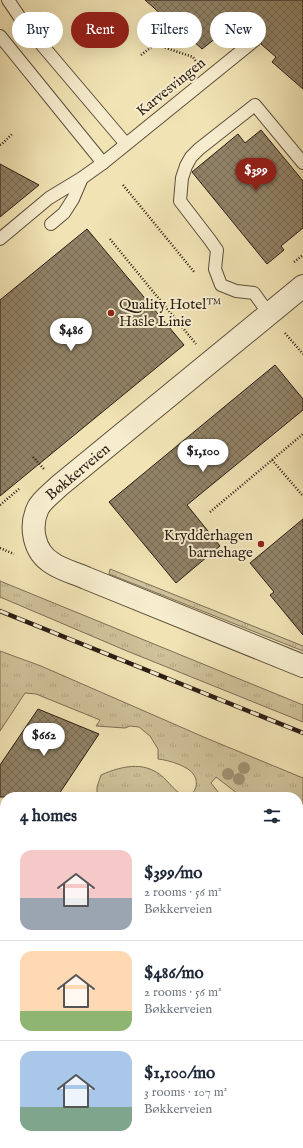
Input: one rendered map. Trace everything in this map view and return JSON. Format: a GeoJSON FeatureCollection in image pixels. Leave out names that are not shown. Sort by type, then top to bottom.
{"type":"FeatureCollection","features":[{"type":"Feature","properties":{"kind":"street","name":"Bøkkerveien"},"geometry":{"type":"LineString","coordinates":[[303,286],[59,486],[38,508],[34,521],[34,537],[38,548],[52,564],[303,666]]}},
{"type":"Feature","properties":{"kind":"lane"},"geometry":{"type":"LineString","coordinates":[[8,0],[25,25],[126,144]]}},
{"type":"Feature","properties":{"kind":"lane"},"geometry":{"type":"LineString","coordinates":[[0,36],[103,163]]}},
{"type":"Feature","properties":{"kind":"lane","name":"Karvesvingen"},"geometry":{"type":"LineString","coordinates":[[0,239],[48,198],[82,178],[103,163],[245,48]]}},
{"type":"Feature","properties":{"kind":"lane"},"geometry":{"type":"LineString","coordinates":[[269,314],[254,293],[236,291],[221,285],[215,270],[217,250],[180,201],[182,178],[186,166],[199,149],[255,105],[303,163]]}},
{"type":"Feature","properties":{"kind":"lane"},"geometry":{"type":"LineString","coordinates":[[51,224],[64,213],[73,199],[82,178]]}},
{"type":"Feature","properties":{"kind":"path"},"geometry":{"type":"LineString","coordinates":[[141,55],[150,48]]}},
{"type":"Feature","properties":{"kind":"path"},"geometry":{"type":"LineString","coordinates":[[166,48],[193,58],[198,64]]}},
{"type":"Feature","properties":{"kind":"path"},"geometry":{"type":"LineString","coordinates":[[0,145],[12,134]]}},
{"type":"Feature","properties":{"kind":"path"},"geometry":{"type":"LineString","coordinates":[[123,185],[193,270]]}},
{"type":"Feature","properties":{"kind":"path"},"geometry":{"type":"LineString","coordinates":[[110,239],[211,361]]}},
{"type":"Feature","properties":{"kind":"path"},"geometry":{"type":"LineString","coordinates":[[210,512],[303,434]]}},
{"type":"Feature","properties":{"kind":"path"},"geometry":{"type":"LineString","coordinates":[[272,460],[303,496]]}},
{"type":"Feature","properties":{"kind":"path"},"geometry":{"type":"LineString","coordinates":[[0,548],[16,554]]}},
{"type":"Feature","properties":{"kind":"green space"},"geometry":{"type":"Polygon","coordinates":[[[110,569],[303,646],[303,651],[109,574],[110,569]]]}},
{"type":"Feature","properties":{"kind":"green space"},"geometry":{"type":"Polygon","coordinates":[[[0,581],[303,705],[303,722],[127,651],[0,597],[0,581]]]}},
{"type":"Feature","properties":{"kind":"green space"},"geometry":{"type":"Polygon","coordinates":[[[0,651],[41,666],[206,738],[303,778],[303,792],[236,792],[216,777],[211,783],[218,792],[193,792],[196,788],[196,778],[194,775],[183,766],[158,759],[158,749],[150,736],[139,727],[130,726],[125,728],[96,726],[100,720],[36,694],[25,693],[0,731],[0,651]]]}},
{"type":"Feature","properties":{"kind":"green space"},"geometry":{"type":"Polygon","coordinates":[[[136,766],[144,767],[160,774],[178,792],[97,792],[97,787],[101,775],[118,769],[136,766]]]}},
{"type":"Feature","properties":{"kind":"building"},"geometry":{"type":"Polygon","coordinates":[[[145,0],[303,0],[303,89],[272,62],[276,57],[266,48],[266,12],[210,12],[210,43],[202,49],[202,12],[159,12],[145,0]]]}},
{"type":"Feature","properties":{"kind":"building"},"geometry":{"type":"Polygon","coordinates":[[[261,130],[303,181],[303,228],[281,246],[284,250],[267,264],[192,172],[238,134],[245,143],[261,130]]]}},
{"type":"Feature","properties":{"kind":"building"},"geometry":{"type":"Polygon","coordinates":[[[0,164],[39,185],[0,217],[0,164]]]}},
{"type":"Feature","properties":{"kind":"building"},"geometry":{"type":"Polygon","coordinates":[[[87,229],[184,345],[0,496],[0,300],[87,229]]]}},
{"type":"Feature","properties":{"kind":"building"},"geometry":{"type":"Polygon","coordinates":[[[275,365],[303,399],[303,410],[187,505],[220,546],[176,583],[109,502],[275,365]]]}},
{"type":"Feature","properties":{"kind":"building"},"geometry":{"type":"Polygon","coordinates":[[[303,519],[303,635],[270,595],[274,592],[250,563],[303,519]]]}},
{"type":"Feature","properties":{"kind":"building"},"geometry":{"type":"Polygon","coordinates":[[[38,709],[99,734],[60,792],[0,792],[0,765],[38,709]]]}},
{"type":"Feature","properties":{"kind":"railway"},"geometry":{"type":"LineString","coordinates":[[0,611],[303,733]]}},
{"type":"Feature","properties":{"kind":"place","name":"Quality Hotel™ Hasle Linie"},"geometry":{"type":"Point","coordinates":[111,313]}},
{"type":"Feature","properties":{"kind":"place","name":"Krydderhagen barnehage"},"geometry":{"type":"Point","coordinates":[261,544]}}]}
